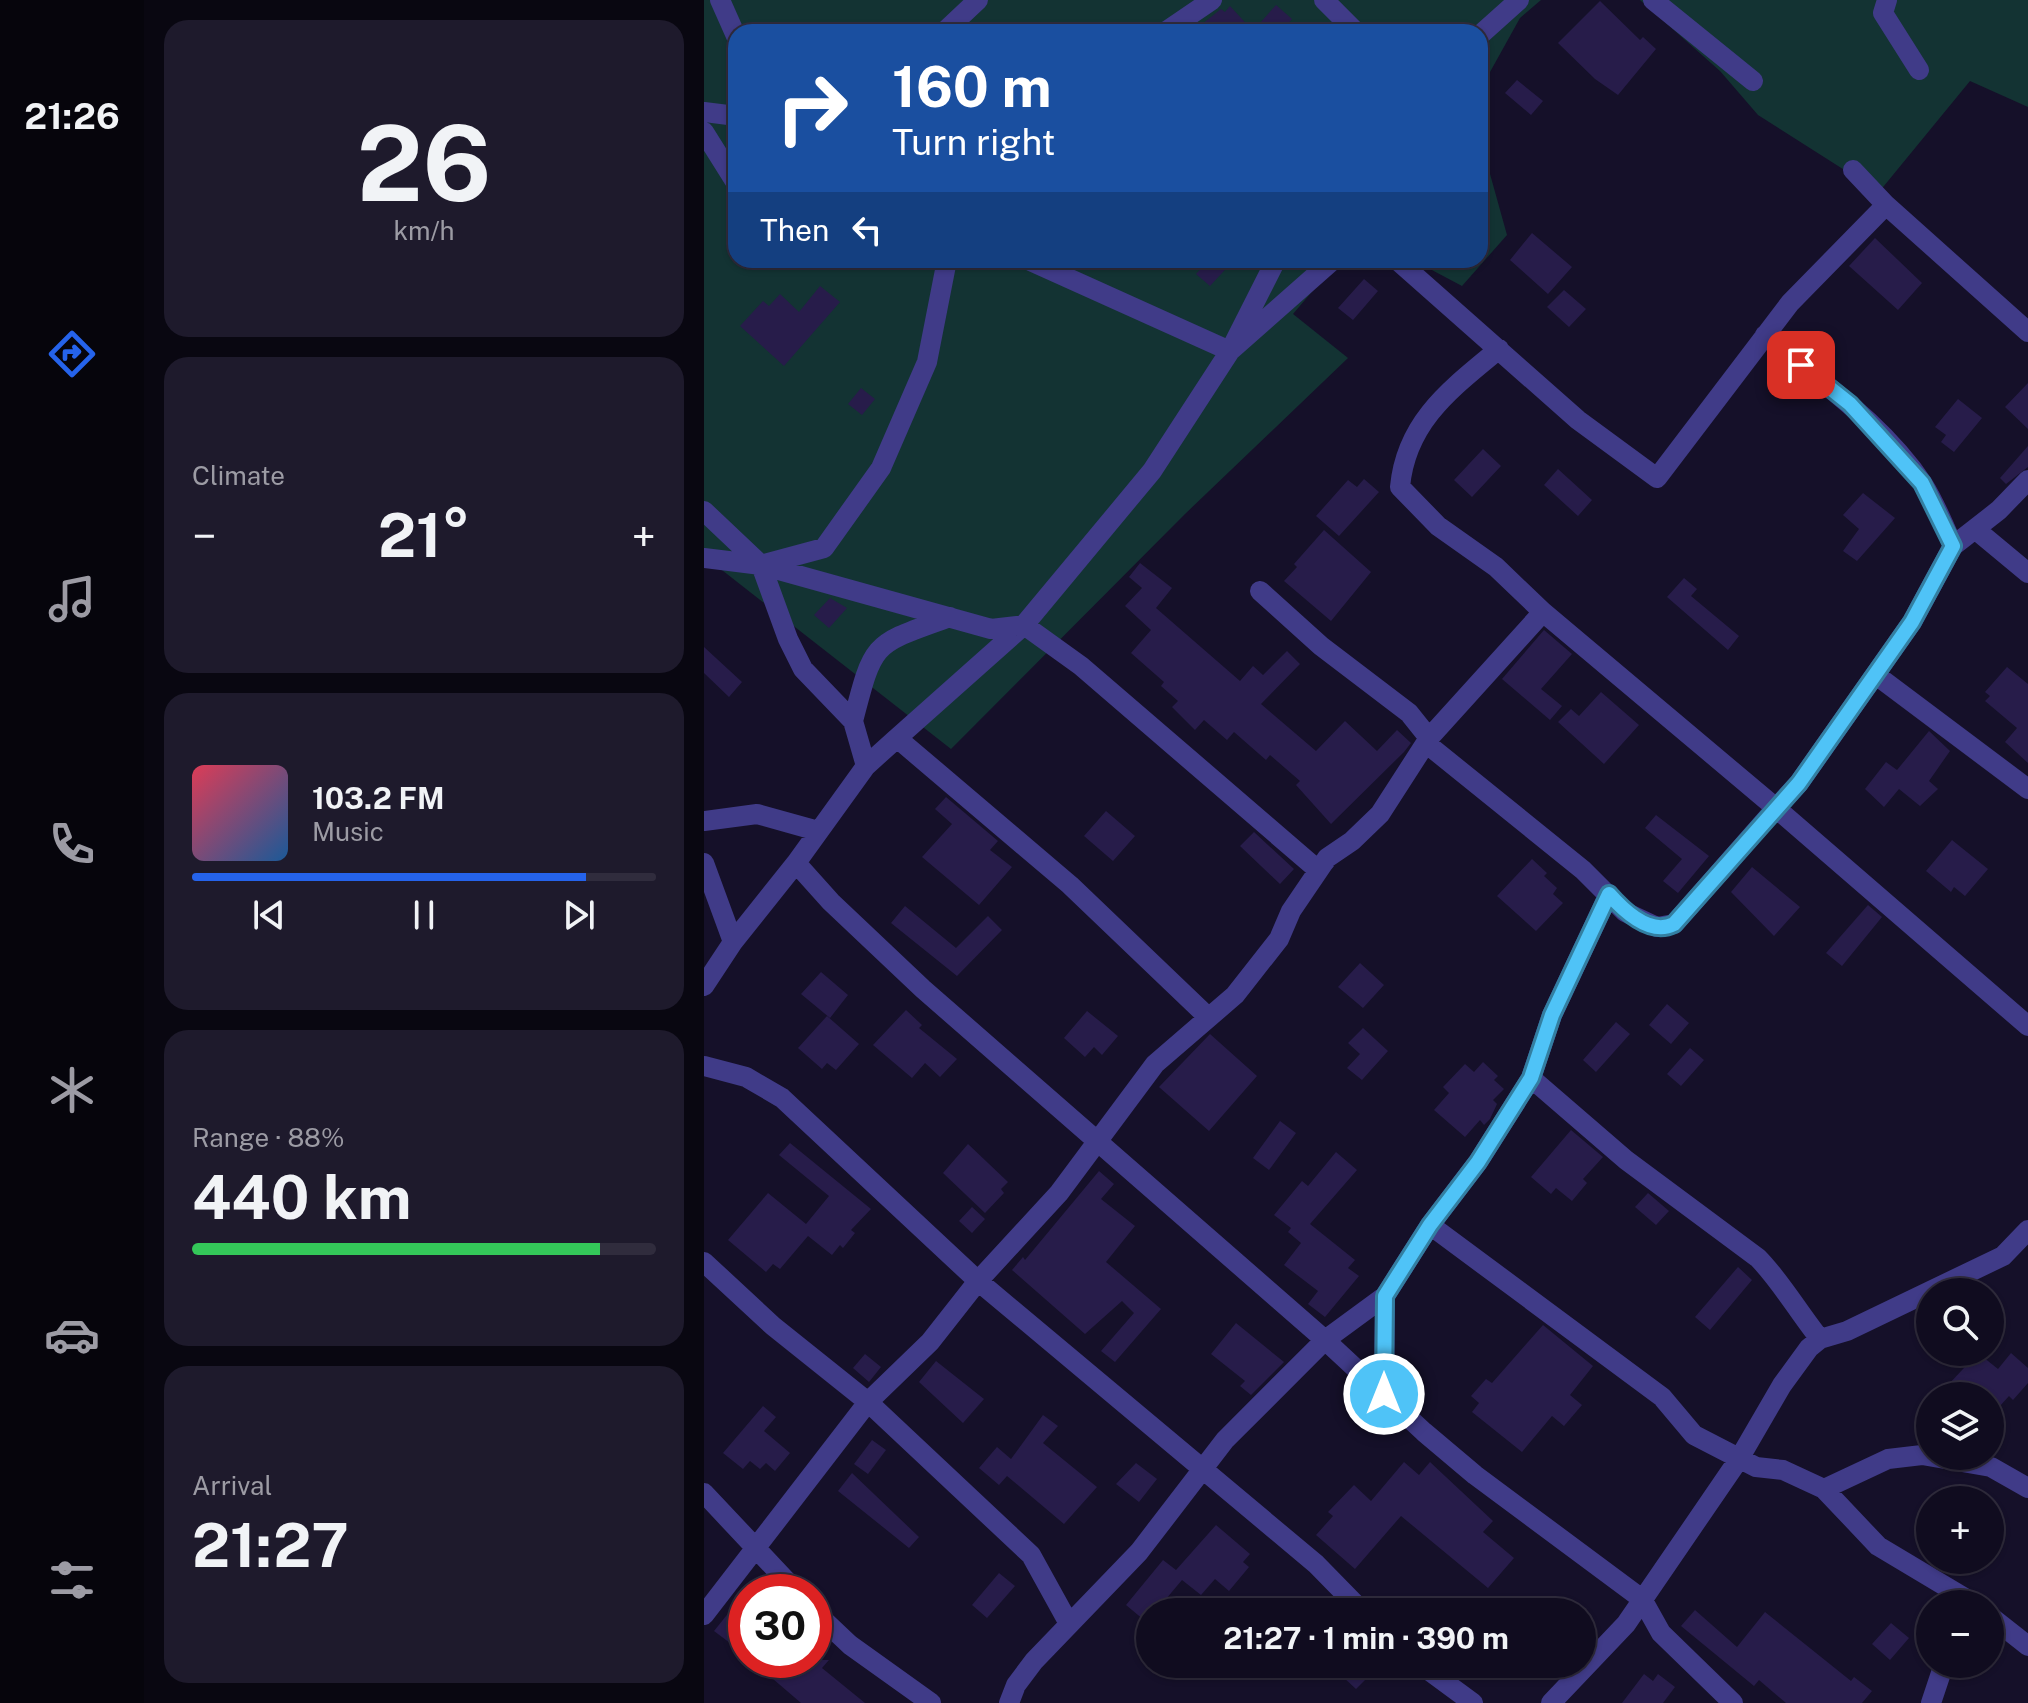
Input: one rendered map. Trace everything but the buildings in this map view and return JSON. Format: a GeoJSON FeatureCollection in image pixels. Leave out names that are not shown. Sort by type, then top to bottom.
{"type":"FeatureCollection","features":[{"type":"Feature","properties":{"kind":"street"},"geometry":{"type":"LineString","coordinates":[[720,0],[731,24]]}},
{"type":"Feature","properties":{"kind":"street"},"geometry":{"type":"LineString","coordinates":[[952,24],[978,0]]}},
{"type":"Feature","properties":{"kind":"street"},"geometry":{"type":"LineString","coordinates":[[1177,24],[1212,0]]}},
{"type":"Feature","properties":{"kind":"street"},"geometry":{"type":"LineString","coordinates":[[1324,0],[1348,24]]}},
{"type":"Feature","properties":{"kind":"street"},"geometry":{"type":"LineString","coordinates":[[1488,28],[1519,0]]}},
{"type":"Feature","properties":{"kind":"street"},"geometry":{"type":"LineString","coordinates":[[1653,0],[1753,81]]}},
{"type":"Feature","properties":{"kind":"street"},"geometry":{"type":"LineString","coordinates":[[1887,0],[1883,13],[1919,70]]}},
{"type":"Feature","properties":{"kind":"street"},"geometry":{"type":"LineString","coordinates":[[704,112],[728,115]]}},
{"type":"Feature","properties":{"kind":"street"},"geometry":{"type":"LineString","coordinates":[[704,132],[728,170]]}},
{"type":"Feature","properties":{"kind":"street"},"geometry":{"type":"LineString","coordinates":[[1853,170],[1886,205],[2028,332]]}},
{"type":"Feature","properties":{"kind":"street"},"geometry":{"type":"LineString","coordinates":[[1406,268],[1578,420],[1657,478],[1790,303],[1886,205]]}},
{"type":"Feature","properties":{"kind":"street"},"geometry":{"type":"LineString","coordinates":[[761,565],[824,548],[881,468],[927,362],[945,268]]}},
{"type":"Feature","properties":{"kind":"street"},"geometry":{"type":"LineString","coordinates":[[1046,268],[1230,351]]}},
{"type":"Feature","properties":{"kind":"street"},"geometry":{"type":"LineString","coordinates":[[704,986],[733,942],[796,863],[866,766],[1024,625],[1152,471],[1230,351],[1272,268]]}},
{"type":"Feature","properties":{"kind":"street"},"geometry":{"type":"LineString","coordinates":[[1230,351],[1324,268]]}},
{"type":"Feature","properties":{"kind":"street"},"geometry":{"type":"LineString","coordinates":[[1765,335],[1850,404],[1904,461],[1922,483],[1953,546]]}},
{"type":"Feature","properties":{"kind":"street"},"geometry":{"type":"LineString","coordinates":[[1499,349],[1451,388],[1424,416],[1411,440],[1400,487],[1438,526],[1496,567],[1543,612],[2028,1026]]}},
{"type":"Feature","properties":{"kind":"street"},"geometry":{"type":"LineString","coordinates":[[1260,591],[1321,646],[1409,713],[1428,741],[1609,894],[1625,912],[1657,927],[1674,924],[1799,783],[1912,622],[1953,546],[2028,480]]}},
{"type":"Feature","properties":{"kind":"street"},"geometry":{"type":"LineString","coordinates":[[704,511],[761,565],[788,639],[803,669],[853,721],[866,766]]}},
{"type":"Feature","properties":{"kind":"street"},"geometry":{"type":"LineString","coordinates":[[1975,529],[2028,573]]}},
{"type":"Feature","properties":{"kind":"street"},"geometry":{"type":"LineString","coordinates":[[704,558],[761,565],[991,629],[1024,625],[1081,666],[1318,870]]}},
{"type":"Feature","properties":{"kind":"street"},"geometry":{"type":"LineString","coordinates":[[704,1615],[868,1402],[930,1342],[978,1281],[1059,1193],[1155,1064],[1235,995],[1261,965],[1318,870],[1543,612]]}},
{"type":"Feature","properties":{"kind":"street"},"geometry":{"type":"LineString","coordinates":[[853,721],[867,668],[882,643],[950,617]]}},
{"type":"Feature","properties":{"kind":"street"},"geometry":{"type":"LineString","coordinates":[[1876,675],[2028,789]]}},
{"type":"Feature","properties":{"kind":"street"},"geometry":{"type":"LineString","coordinates":[[897,738],[1070,885],[1208,1017]]}},
{"type":"Feature","properties":{"kind":"street"},"geometry":{"type":"LineString","coordinates":[[704,821],[757,814],[818,831]]}},
{"type":"Feature","properties":{"kind":"street"},"geometry":{"type":"LineString","coordinates":[[704,863],[733,942]]}},
{"type":"Feature","properties":{"kind":"street"},"geometry":{"type":"LineString","coordinates":[[796,863],[900,968],[1475,1475],[1642,1599],[1661,1633],[1733,1703]]}},
{"type":"Feature","properties":{"kind":"street"},"geometry":{"type":"LineString","coordinates":[[1009,1703],[1016,1685],[1068,1622],[1139,1552],[1225,1440],[1325,1340],[1385,1296],[1430,1225],[1478,1162],[1531,1078],[1552,1015],[1609,894]]}},
{"type":"Feature","properties":{"kind":"street"},"geometry":{"type":"LineString","coordinates":[[704,1066],[746,1077],[782,1098],[978,1281],[1316,1564],[1349,1598]]}},
{"type":"Feature","properties":{"kind":"street"},"geometry":{"type":"LineString","coordinates":[[1531,1078],[1626,1160],[1758,1258],[1774,1274],[1785,1296],[1820,1339]]}},
{"type":"Feature","properties":{"kind":"street"},"geometry":{"type":"LineString","coordinates":[[1430,1225],[1566,1329],[1632,1373],[1662,1397],[1694,1435],[1739,1459],[1801,1476],[1824,1489],[1878,1546],[1950,1590]]}},
{"type":"Feature","properties":{"kind":"street"},"geometry":{"type":"LineString","coordinates":[[1551,1703],[1626,1624],[1739,1459],[1782,1385],[1820,1339],[1847,1331],[2003,1256],[2028,1230]]}},
{"type":"Feature","properties":{"kind":"street"},"geometry":{"type":"LineString","coordinates":[[704,1262],[773,1326],[868,1402],[1031,1555],[1068,1622]]}},
{"type":"Feature","properties":{"kind":"street"},"geometry":{"type":"LineString","coordinates":[[1384,1394],[1385,1296]]}},
{"type":"Feature","properties":{"kind":"street"},"geometry":{"type":"LineString","coordinates":[[1824,1489],[1888,1459],[1922,1455],[1991,1467],[2028,1488]]}},
{"type":"Feature","properties":{"kind":"street"},"geometry":{"type":"LineString","coordinates":[[704,1493],[781,1574]]}},
{"type":"Feature","properties":{"kind":"street"},"geometry":{"type":"LineString","coordinates":[[2004,1627],[2028,1646]]}},
{"type":"Feature","properties":{"kind":"street"},"geometry":{"type":"LineString","coordinates":[[832,1628],[850,1645],[931,1703]]}},
{"type":"Feature","properties":{"kind":"street"},"geometry":{"type":"LineString","coordinates":[[1439,1678],[1473,1703]]}},
{"type":"Feature","properties":{"kind":"street"},"geometry":{"type":"LineString","coordinates":[[1931,1703],[1939,1678]]}},
{"type":"Feature","properties":{"kind":"green space"},"geometry":{"type":"Polygon","coordinates":[[[704,0],[1541,0],[1520,18],[1488,76],[1488,24],[728,24],[728,268],[1332,268],[1293,314],[1348,358],[1185,514],[951,749],[704,556],[704,0]]]}},
{"type":"Feature","properties":{"kind":"green space"},"geometry":{"type":"Polygon","coordinates":[[[1640,0],[2028,0],[2028,107],[1970,81],[1879,192],[1758,115],[1720,71],[1640,0]]]}},
{"type":"Feature","properties":{"kind":"green space"},"geometry":{"type":"Polygon","coordinates":[[[1488,167],[1507,235],[1488,257],[1488,167]]]}},
{"type":"Feature","properties":{"kind":"green space"},"geometry":{"type":"Polygon","coordinates":[[[1428,268],[1478,268],[1462,286],[1428,268]]]}},
{"type":"Feature","properties":{"kind":"route"},"geometry":{"type":"LineString","coordinates":[[1384,1394],[1385,1296],[1430,1225],[1478,1162],[1531,1078],[1552,1015],[1609,894],[1625,912],[1657,927],[1674,924],[1799,783],[1912,622],[1953,546],[1922,483],[1904,461],[1850,404],[1801,365]]}}]}
